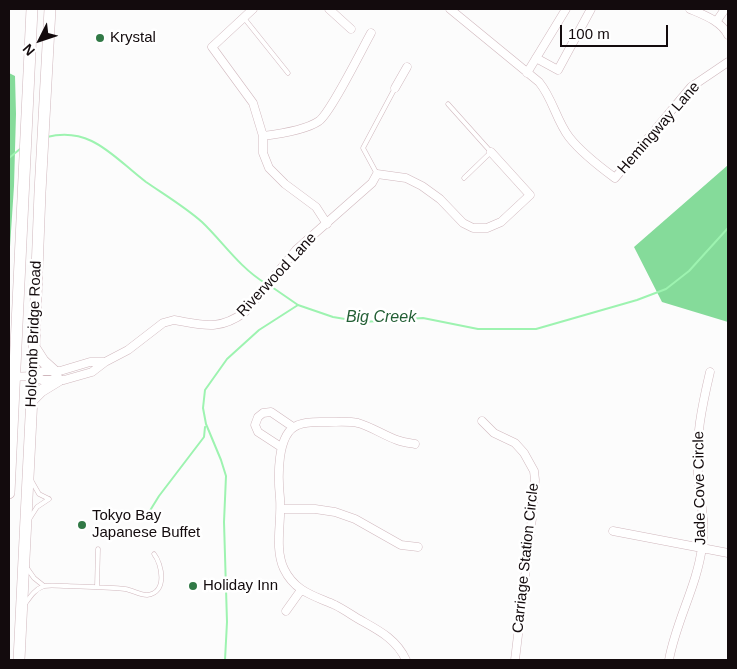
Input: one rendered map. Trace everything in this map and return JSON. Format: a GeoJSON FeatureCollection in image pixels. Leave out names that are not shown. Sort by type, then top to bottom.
{"type":"FeatureCollection","features":[{"type":"Feature","properties":{"kind":"main road","name":"Holcomb Bridge Road"},"geometry":{"type":"LineString","coordinates":[[9,493],[11,377],[24,196],[32,9]]}},
{"type":"Feature","properties":{"kind":"main road","name":"Holcomb Bridge Road"},"geometry":{"type":"LineString","coordinates":[[21,656],[44,96],[50,9]]}},
{"type":"Feature","properties":{"kind":"main road"},"geometry":{"type":"LineString","coordinates":[[32,400],[56,376],[34,347]]}},
{"type":"Feature","properties":{"kind":"street"},"geometry":{"type":"LineString","coordinates":[[253,9],[212,47],[253,102],[263,136],[264,153],[269,168],[285,184],[316,207],[327,224]]}},
{"type":"Feature","properties":{"kind":"street"},"geometry":{"type":"LineString","coordinates":[[329,9],[351,29]]}},
{"type":"Feature","properties":{"kind":"street","name":"Hemingway Lane"},"geometry":{"type":"LineString","coordinates":[[450,9],[546,90],[556,114],[569,137],[601,168],[615,178],[691,87],[728,62]]}},
{"type":"Feature","properties":{"kind":"street"},"geometry":{"type":"LineString","coordinates":[[527,73],[566,9]]}},
{"type":"Feature","properties":{"kind":"street"},"geometry":{"type":"LineString","coordinates":[[536,58],[558,70],[591,9]]}},
{"type":"Feature","properties":{"kind":"street"},"geometry":{"type":"LineString","coordinates":[[716,22],[724,9]]}},
{"type":"Feature","properties":{"kind":"street"},"geometry":{"type":"LineString","coordinates":[[695,10],[724,28],[728,35]]}},
{"type":"Feature","properties":{"kind":"street"},"geometry":{"type":"LineString","coordinates":[[263,136],[282,134],[320,120],[332,103],[370,33]]}},
{"type":"Feature","properties":{"kind":"street"},"geometry":{"type":"LineString","coordinates":[[395,88],[407,67]]}},
{"type":"Feature","properties":{"kind":"street"},"geometry":{"type":"LineString","coordinates":[[377,174],[406,178],[440,199],[463,223],[473,228],[487,228],[501,222],[530,195],[491,152]]}},
{"type":"Feature","properties":{"kind":"street","name":"Riverwood Lane"},"geometry":{"type":"LineString","coordinates":[[11,377],[33,376],[42,380],[56,376],[74,378],[92,372],[105,362],[128,350],[162,323],[174,320],[210,326],[235,319],[245,312],[296,250],[372,183],[377,174]]}},
{"type":"Feature","properties":{"kind":"street","name":"Jade Cove Circle"},"geometry":{"type":"LineString","coordinates":[[669,660],[679,620],[697,571],[702,548],[704,519],[698,474],[698,444],[700,415],[710,372]]}},
{"type":"Feature","properties":{"kind":"street"},"geometry":{"type":"LineString","coordinates":[[281,447],[258,432],[255,425],[258,417],[263,413],[271,412],[293,427]]}},
{"type":"Feature","properties":{"kind":"street","name":"Carriage Station Circle"},"geometry":{"type":"LineString","coordinates":[[482,421],[494,433],[515,443],[524,453],[534,472],[532,518],[515,660]]}},
{"type":"Feature","properties":{"kind":"street"},"geometry":{"type":"LineString","coordinates":[[406,660],[398,646],[386,635],[336,606],[312,597],[291,581],[281,560],[279,550],[281,509],[278,484],[281,447],[285,437],[298,424],[310,422],[356,423],[368,426],[396,440],[415,444]]}},
{"type":"Feature","properties":{"kind":"street"},"geometry":{"type":"LineString","coordinates":[[281,509],[336,512],[355,519],[401,545],[418,547]]}},
{"type":"Feature","properties":{"kind":"street"},"geometry":{"type":"LineString","coordinates":[[613,531],[728,553]]}},
{"type":"Feature","properties":{"kind":"street"},"geometry":{"type":"LineString","coordinates":[[286,611],[301,590]]}},
{"type":"Feature","properties":{"kind":"lane"},"geometry":{"type":"LineString","coordinates":[[243,18],[288,73]]}},
{"type":"Feature","properties":{"kind":"lane"},"geometry":{"type":"LineString","coordinates":[[377,174],[362,148],[395,88]]}},
{"type":"Feature","properties":{"kind":"lane"},"geometry":{"type":"LineString","coordinates":[[448,104],[491,152],[464,178]]}},
{"type":"Feature","properties":{"kind":"lane"},"geometry":{"type":"LineString","coordinates":[[26,524],[37,507],[49,500],[39,494],[28,474]]}},
{"type":"Feature","properties":{"kind":"lane"},"geometry":{"type":"LineString","coordinates":[[96,587],[98,549]]}},
{"type":"Feature","properties":{"kind":"lane"},"geometry":{"type":"LineString","coordinates":[[22,608],[35,592],[44,586],[126,589],[146,595],[150,594],[158,588],[161,580],[160,562],[154,554]]}},
{"type":"Feature","properties":{"kind":"lane"},"geometry":{"type":"LineString","coordinates":[[24,564],[34,578],[44,586]]}},
{"type":"Feature","properties":{"kind":"green space"},"geometry":{"type":"Polygon","coordinates":[[[9,73],[15,76],[16,114],[9,262],[9,73]]]}},
{"type":"Feature","properties":{"kind":"green space"},"geometry":{"type":"Polygon","coordinates":[[[728,165],[728,322],[662,302],[634,247],[728,165]]]}},
{"type":"Feature","properties":{"kind":"waterway","name":"Big Creek"},"geometry":{"type":"LineString","coordinates":[[47,137],[77,136],[101,146],[146,182],[202,222],[247,270],[265,283]]}},
{"type":"Feature","properties":{"kind":"waterway","name":"Big Creek"},"geometry":{"type":"LineString","coordinates":[[9,158],[20,149]]}},
{"type":"Feature","properties":{"kind":"waterway","name":"Big Creek"},"geometry":{"type":"LineString","coordinates":[[269,285],[298,305],[333,317],[363,322],[423,318],[478,329],[536,329],[637,300],[666,289],[689,271],[728,228]]}},
{"type":"Feature","properties":{"kind":"waterway"},"geometry":{"type":"LineString","coordinates":[[225,660],[227,622],[224,522],[226,476],[206,424],[203,408],[205,390],[227,359],[259,330],[298,305]]}},
{"type":"Feature","properties":{"kind":"waterway"},"geometry":{"type":"LineString","coordinates":[[146,517],[159,496],[204,437],[205,427]]}},
{"type":"Feature","properties":{"kind":"place","name":"Krystal"},"geometry":{"type":"Point","coordinates":[100,38]}},
{"type":"Feature","properties":{"kind":"place","name":"Tokyo Bay Japanese Buffet"},"geometry":{"type":"Point","coordinates":[82,525]}},
{"type":"Feature","properties":{"kind":"place","name":"Holiday Inn"},"geometry":{"type":"Point","coordinates":[193,586]}}]}
